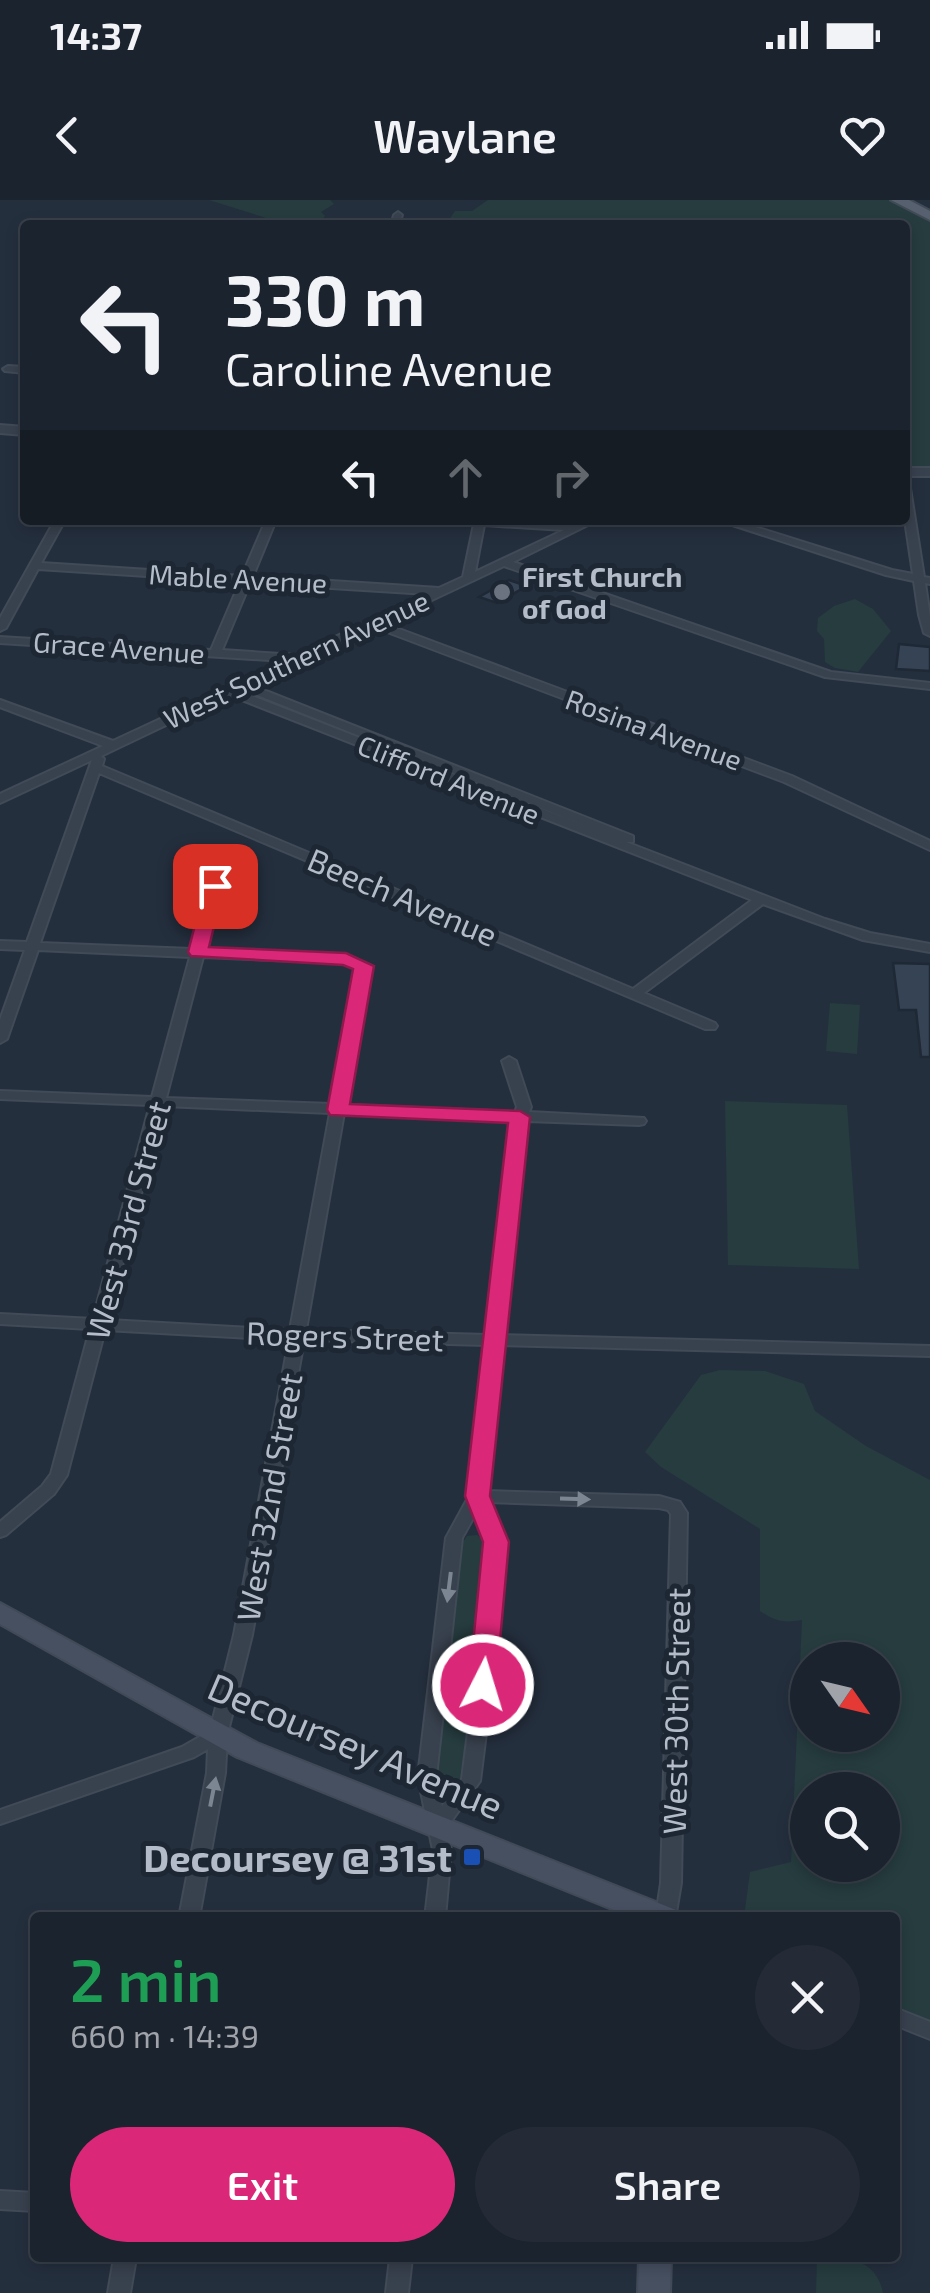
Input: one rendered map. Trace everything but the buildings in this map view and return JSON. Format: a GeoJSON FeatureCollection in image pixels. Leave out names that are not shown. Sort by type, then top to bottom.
{"type":"FeatureCollection","features":[{"type":"Feature","properties":{"kind":"main road"},"geometry":{"type":"LineString","coordinates":[[898,200],[930,216]]}},
{"type":"Feature","properties":{"kind":"main road","name":"Decoursey Avenue"},"geometry":{"type":"LineString","coordinates":[[0,1612],[218,1735],[655,1912]]}},
{"type":"Feature","properties":{"kind":"main road","name":"Decoursey Avenue"},"geometry":{"type":"LineString","coordinates":[[582,1882],[616,1912]]}},
{"type":"Feature","properties":{"kind":"main road"},"geometry":{"type":"LineString","coordinates":[[654,2293],[655,2262]]}},
{"type":"Feature","properties":{"kind":"street"},"geometry":{"type":"LineString","coordinates":[[8,369],[20,370]]}},
{"type":"Feature","properties":{"kind":"street"},"geometry":{"type":"LineString","coordinates":[[910,514],[930,633]]}},
{"type":"Feature","properties":{"kind":"street"},"geometry":{"type":"LineString","coordinates":[[912,524],[930,525]]}},
{"type":"Feature","properties":{"kind":"street"},"geometry":{"type":"LineString","coordinates":[[0,628],[57,525]]}},
{"type":"Feature","properties":{"kind":"street"},"geometry":{"type":"LineString","coordinates":[[216,653],[269,525]]}},
{"type":"Feature","properties":{"kind":"street"},"geometry":{"type":"LineString","coordinates":[[468,579],[479,525]]}},
{"type":"Feature","properties":{"kind":"street"},"geometry":{"type":"LineString","coordinates":[[535,525],[577,528]]}},
{"type":"Feature","properties":{"kind":"street","name":"West Southern Avenue"},"geometry":{"type":"LineString","coordinates":[[0,799],[583,525]]}},
{"type":"Feature","properties":{"kind":"street"},"geometry":{"type":"LineString","coordinates":[[739,525],[924,581]]}},
{"type":"Feature","properties":{"kind":"street"},"geometry":{"type":"LineString","coordinates":[[503,562],[830,675],[930,686]]}},
{"type":"Feature","properties":{"kind":"street","name":"Mable Avenue"},"geometry":{"type":"LineString","coordinates":[[35,566],[440,591]]}},
{"type":"Feature","properties":{"kind":"street","name":"Rosina Avenue"},"geometry":{"type":"LineString","coordinates":[[372,624],[788,779],[930,846]]}},
{"type":"Feature","properties":{"kind":"street","name":"Grace Avenue"},"geometry":{"type":"LineString","coordinates":[[0,640],[297,658]]}},
{"type":"Feature","properties":{"kind":"street","name":"Clifford Avenue"},"geometry":{"type":"LineString","coordinates":[[242,685],[661,852],[672,862]]}},
{"type":"Feature","properties":{"kind":"street","name":"Clifford Avenue"},"geometry":{"type":"LineString","coordinates":[[228,692],[844,931],[930,948]]}},
{"type":"Feature","properties":{"kind":"street"},"geometry":{"type":"LineString","coordinates":[[0,703],[108,748],[95,767],[0,1038]]}},
{"type":"Feature","properties":{"kind":"street","name":"Beech Avenue"},"geometry":{"type":"LineString","coordinates":[[95,767],[710,1026]]}},
{"type":"Feature","properties":{"kind":"street","name":"West 33rd Street"},"geometry":{"type":"LineString","coordinates":[[0,1531],[48,1490],[59,1475],[215,886]]}},
{"type":"Feature","properties":{"kind":"street"},"geometry":{"type":"LineString","coordinates":[[634,994],[762,899]]}},
{"type":"Feature","properties":{"kind":"street"},"geometry":{"type":"LineString","coordinates":[[0,944],[198,952]]}},
{"type":"Feature","properties":{"kind":"street","name":"West 32nd Street"},"geometry":{"type":"LineString","coordinates":[[190,1912],[216,1772],[218,1735],[244,1635],[364,973],[360,963],[198,952]]}},
{"type":"Feature","properties":{"kind":"street"},"geometry":{"type":"LineString","coordinates":[[436,1912],[442,1850],[427,1777],[454,1538],[478,1496],[524,1108],[510,1061]]}},
{"type":"Feature","properties":{"kind":"street"},"geometry":{"type":"LineString","coordinates":[[0,1095],[638,1121]]}},
{"type":"Feature","properties":{"kind":"street","name":"Rogers Street"},"geometry":{"type":"LineString","coordinates":[[0,1320],[297,1335],[930,1351]]}},
{"type":"Feature","properties":{"kind":"street"},"geometry":{"type":"LineString","coordinates":[[438,1825],[471,1781],[478,1724],[496,1542],[478,1496]]}},
{"type":"Feature","properties":{"kind":"street","name":"West 30th Street"},"geometry":{"type":"LineString","coordinates":[[478,1496],[658,1502],[674,1506],[679,1513],[672,1882],[668,1912]]}},
{"type":"Feature","properties":{"kind":"street"},"geometry":{"type":"LineString","coordinates":[[0,1817],[188,1752],[218,1735]]}},
{"type":"Feature","properties":{"kind":"street"},"geometry":{"type":"LineString","coordinates":[[900,2018],[930,2031]]}},
{"type":"Feature","properties":{"kind":"street"},"geometry":{"type":"LineString","coordinates":[[0,2200],[30,2202]]}},
{"type":"Feature","properties":{"kind":"street"},"geometry":{"type":"LineString","coordinates":[[119,2293],[125,2262]]}},
{"type":"Feature","properties":{"kind":"street"},"geometry":{"type":"LineString","coordinates":[[397,2293],[400,2262]]}},
{"type":"Feature","properties":{"kind":"green space"},"geometry":{"type":"Polygon","coordinates":[[[209,200],[330,200],[334,204],[321,212],[325,216],[322,220],[272,220],[209,200]]]}},
{"type":"Feature","properties":{"kind":"green space"},"geometry":{"type":"Polygon","coordinates":[[[488,200],[898,200],[930,216],[930,472],[910,472],[910,220],[449,220],[455,211],[472,211],[488,200]]]}},
{"type":"Feature","properties":{"kind":"green space"},"geometry":{"type":"Polygon","coordinates":[[[855,599],[873,609],[891,631],[858,672],[825,662],[824,639],[817,631],[818,618],[834,606],[855,599]]]}},
{"type":"Feature","properties":{"kind":"green space"},"geometry":{"type":"Polygon","coordinates":[[[830,1003],[860,1005],[857,1054],[826,1051],[830,1003]]]}},
{"type":"Feature","properties":{"kind":"green space"},"geometry":{"type":"Polygon","coordinates":[[[725,1101],[847,1105],[859,1269],[728,1265],[725,1101]]]}},
{"type":"Feature","properties":{"kind":"green space"},"geometry":{"type":"Polygon","coordinates":[[[720,1370],[765,1371],[804,1384],[815,1411],[866,1446],[930,1480],[930,2031],[900,2018],[900,1912],[745,1912],[750,1872],[790,1862],[790,1882],[900,1882],[900,1772],[795,1772],[796,1752],[900,1752],[900,1642],[801,1642],[802,1620],[780,1621],[760,1611],[760,1529],[661,1467],[645,1452],[701,1375],[720,1370]]]}},
{"type":"Feature","properties":{"kind":"green space"},"geometry":{"type":"Polygon","coordinates":[[[477,1535],[488,1545],[464,1774],[451,1787],[435,1775],[460,1546],[467,1536],[477,1535]]]}},
{"type":"Feature","properties":{"kind":"green space"},"geometry":{"type":"Polygon","coordinates":[[[817,2262],[859,2262],[874,2273],[883,2293],[816,2293],[817,2262]]]}},
{"type":"Feature","properties":{"kind":"place","name":"First Church of God"},"geometry":{"type":"Point","coordinates":[502,592]}},
{"type":"Feature","properties":{"kind":"place","name":"Decoursey @ 31st"},"geometry":{"type":"Point","coordinates":[472,1857]}},
{"type":"Feature","properties":{"kind":"route"},"geometry":{"type":"LineString","coordinates":[[215,886],[198,952],[346,959],[364,966],[338,1110],[520,1117],[478,1496],[496,1542],[483,1685]]}}]}
